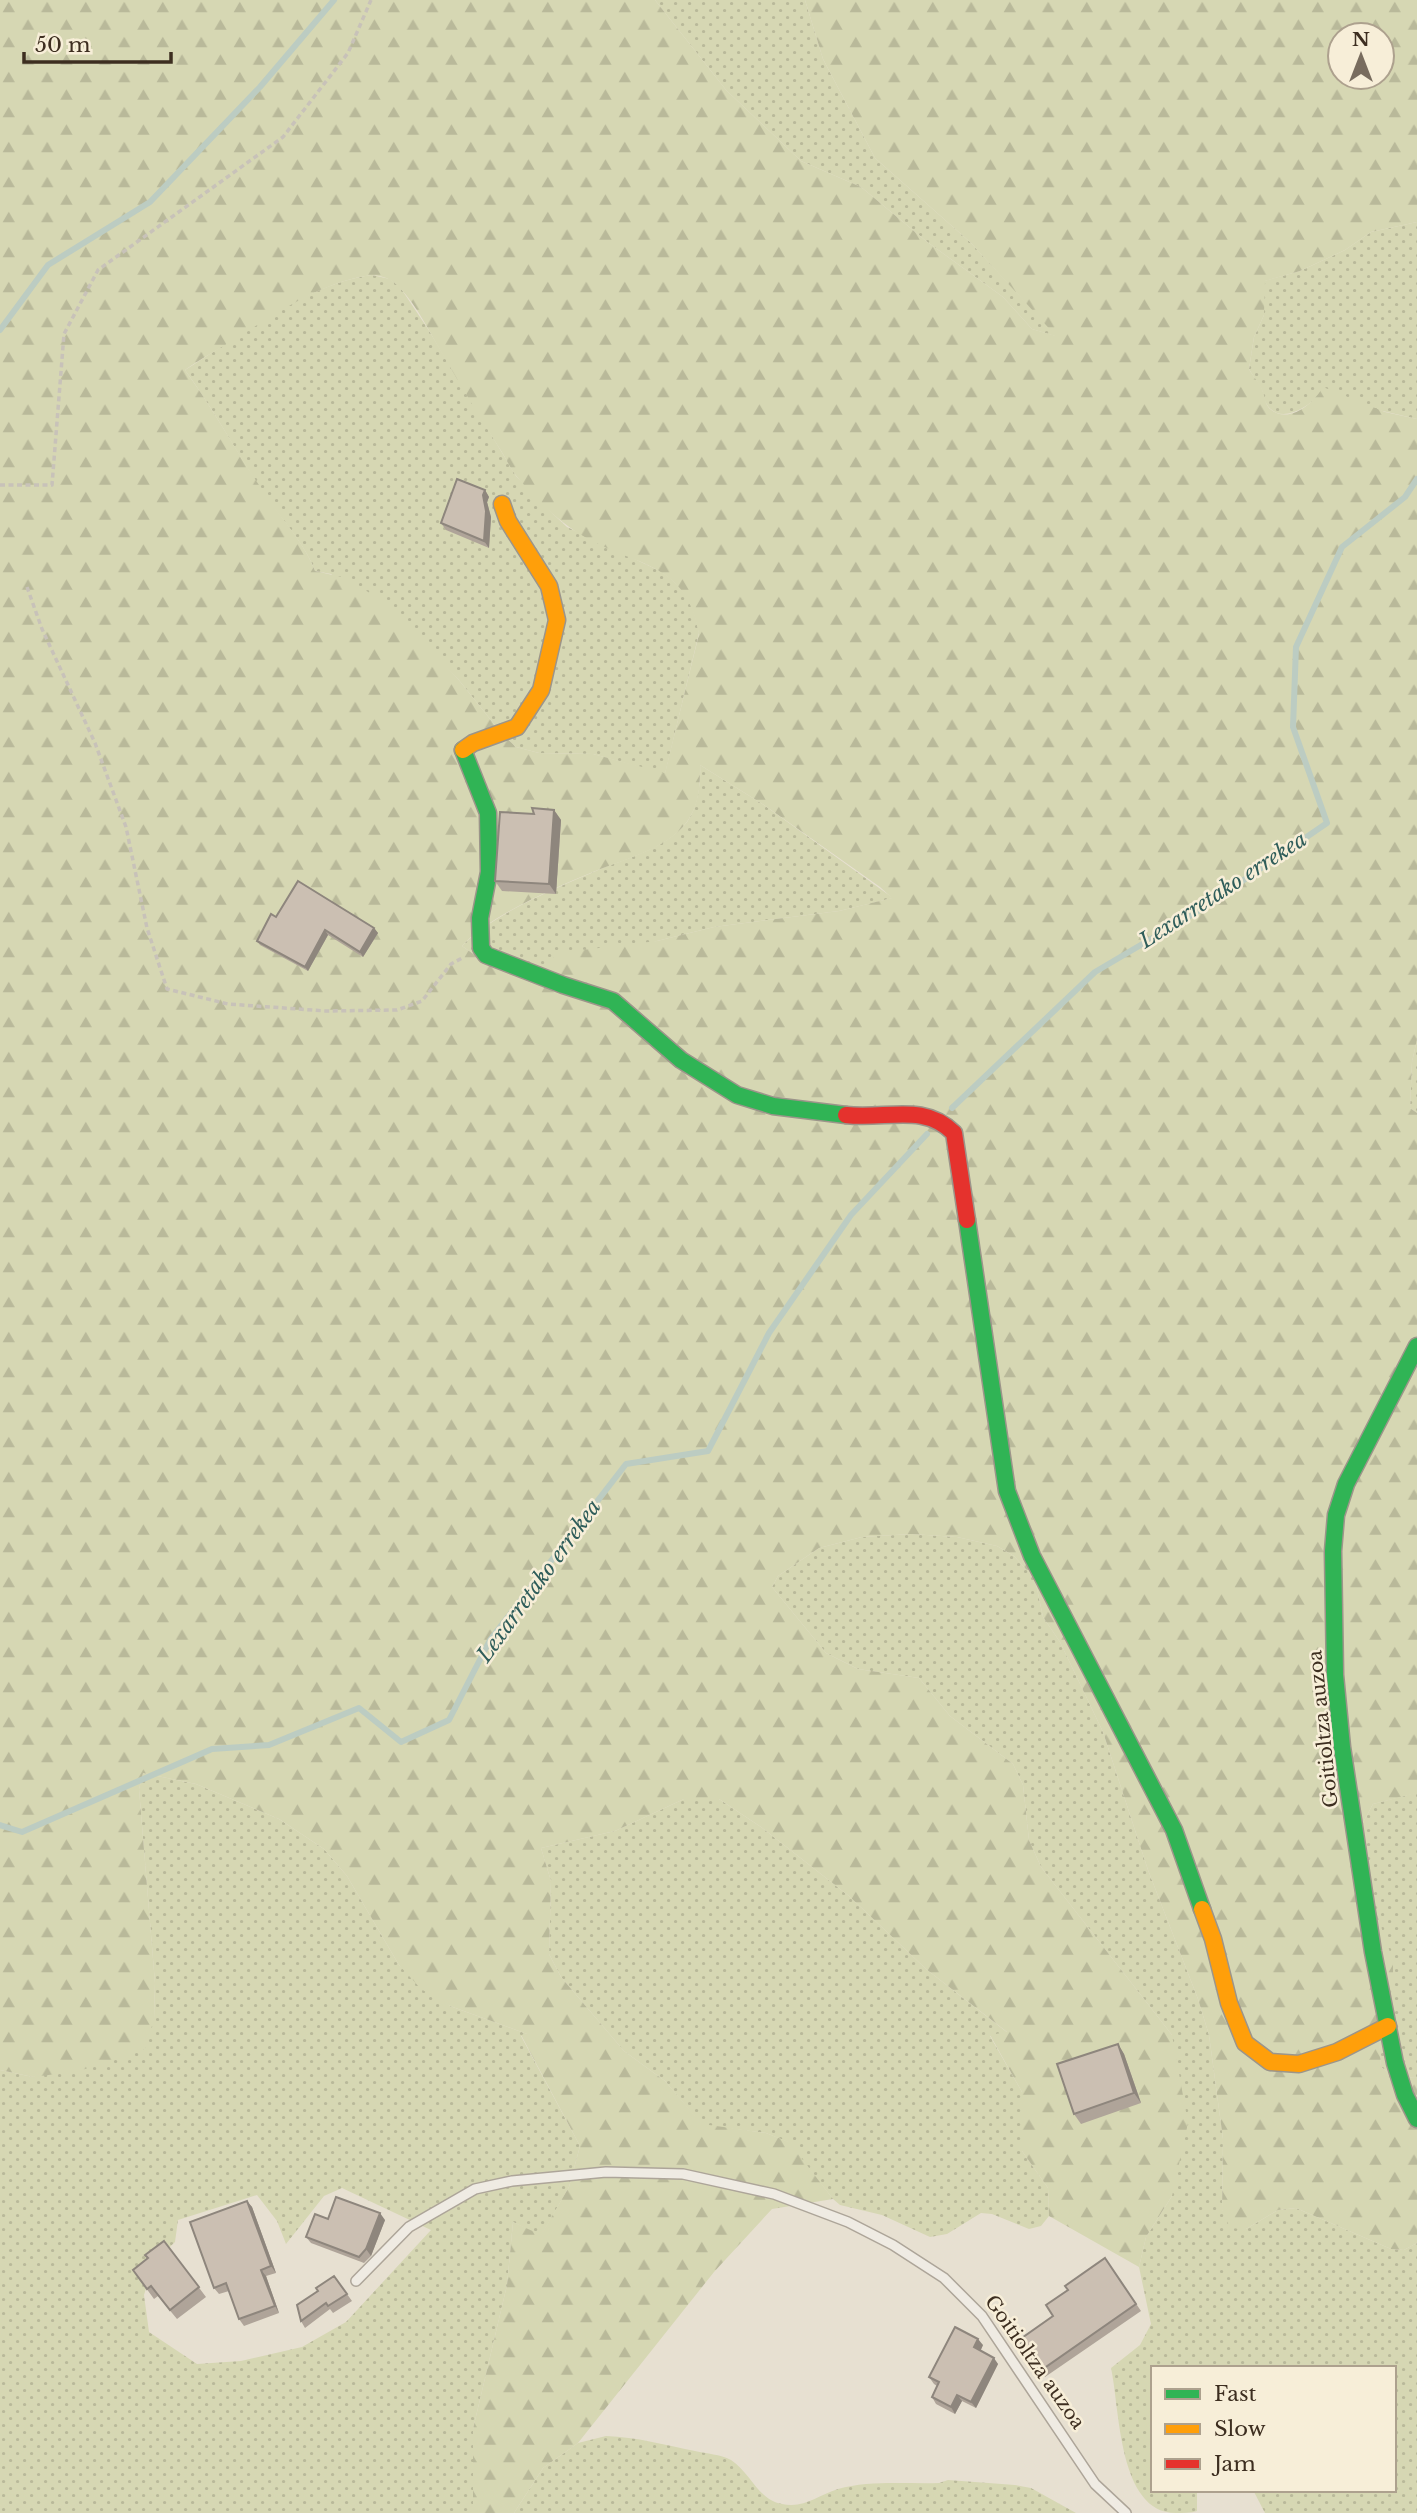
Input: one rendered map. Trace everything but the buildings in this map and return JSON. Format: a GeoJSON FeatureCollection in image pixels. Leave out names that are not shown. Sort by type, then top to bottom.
{"type":"FeatureCollection","features":[{"type":"Feature","properties":{"kind":"street"},"geometry":{"type":"LineString","coordinates":[[502,504],[508,521],[548,586],[557,620],[541,690],[517,727],[474,743],[463,750],[488,813],[489,872],[480,918],[481,948],[486,955],[613,1001],[681,1060],[737,1095],[773,1106],[851,1116],[928,1115],[944,1123],[954,1133],[1007,1491],[1032,1556],[1174,1830],[1213,1939],[1229,2003],[1245,2043],[1270,2062],[1299,2064],[1337,2052],[1388,2026]]}},
{"type":"Feature","properties":{"kind":"street","name":"Goitioltza auzoa"},"geometry":{"type":"LineString","coordinates":[[1417,1346],[1346,1483],[1336,1515],[1333,1550],[1335,1675],[1341,1735],[1373,1952],[1405,2095],[1417,2119]]}},
{"type":"Feature","properties":{"kind":"lane","name":"Goitioltza auzoa"},"geometry":{"type":"LineString","coordinates":[[356,2281],[409,2227],[475,2189],[512,2181],[606,2172],[683,2174],[774,2194],[848,2222],[893,2245],[944,2278],[982,2316],[1095,2484],[1126,2513]]}},
{"type":"Feature","properties":{"kind":"path"},"geometry":{"type":"LineString","coordinates":[[0,485],[52,485],[64,334],[98,270],[283,137],[348,53],[371,0]]}},
{"type":"Feature","properties":{"kind":"path"},"geometry":{"type":"LineString","coordinates":[[27,587],[42,629],[95,743],[126,827],[147,928],[167,989],[228,1004],[326,1011],[397,1010],[422,1001],[451,964],[481,948]]}},
{"type":"Feature","properties":{"kind":"green space"},"geometry":{"type":"Polygon","coordinates":[[[0,0],[655,0],[726,90],[801,161],[861,187],[926,241],[1003,297],[1032,329],[1056,336],[970,242],[875,158],[823,59],[805,0],[1417,0],[1417,222],[1371,232],[1345,250],[1300,271],[1265,281],[1264,315],[1254,337],[1249,369],[1262,389],[1269,408],[1276,413],[1284,415],[1300,410],[1313,400],[1323,387],[1385,412],[1417,419],[1417,1039],[1412,1062],[1410,1108],[1417,1113],[1417,1793],[1373,1804],[1359,1830],[1366,1883],[1393,1961],[1393,1981],[1379,2035],[1381,2067],[1396,2078],[1417,2077],[1417,2243],[1404,2250],[1391,2249],[1296,2208],[1278,2210],[1246,2229],[1230,2228],[1222,2210],[1223,2139],[1209,2035],[1198,1999],[1148,1870],[1103,1732],[1060,1642],[1043,1617],[1035,1579],[1014,1556],[997,1546],[957,1537],[911,1534],[862,1537],[819,1548],[778,1576],[772,1587],[826,1653],[858,1669],[919,1678],[950,1716],[1013,1764],[1023,1785],[1029,1840],[1041,1867],[1172,2035],[1188,2123],[1172,2196],[1146,2237],[1139,2267],[1049,2216],[1048,2188],[1022,2151],[1022,2092],[990,2035],[1007,2032],[926,1969],[849,1896],[761,1827],[719,1799],[684,1799],[615,1831],[541,1848],[551,1881],[549,1954],[561,1977],[624,2051],[665,2081],[702,2124],[766,2133],[789,2142],[833,2199],[772,2209],[714,2272],[578,2443],[543,2468],[514,2513],[473,2513],[473,2429],[507,2285],[513,2222],[541,2235],[569,2187],[580,2146],[521,2035],[527,2034],[450,2006],[421,1989],[399,1965],[347,1876],[324,1849],[279,1819],[196,1784],[143,1773],[139,1789],[155,1983],[154,2019],[145,2049],[79,2071],[33,2077],[0,2070],[0,0]],[[372,275],[354,278],[318,291],[185,370],[265,494],[299,541],[315,571],[346,578],[376,597],[458,679],[502,734],[516,747],[539,753],[593,754],[665,773],[699,634],[685,595],[662,573],[583,536],[543,505],[512,471],[406,295],[394,282],[372,275]],[[700,765],[696,804],[690,817],[673,836],[649,850],[526,902],[489,924],[462,946],[482,960],[533,984],[557,953],[657,941],[714,927],[839,911],[892,898],[764,805],[700,765]]]}},
{"type":"Feature","properties":{"kind":"green space"},"geometry":{"type":"Polygon","coordinates":[[[655,0],[805,0],[823,59],[875,158],[970,242],[1058,337],[1032,329],[1003,297],[926,241],[861,187],[801,161],[726,90],[655,0]]]}},
{"type":"Feature","properties":{"kind":"green space"},"geometry":{"type":"Polygon","coordinates":[[[1417,222],[1417,419],[1318,396],[1292,413],[1271,410],[1249,369],[1254,337],[1264,315],[1264,281],[1300,271],[1345,250],[1371,232],[1417,222]]]}},
{"type":"Feature","properties":{"kind":"green space"},"geometry":{"type":"Polygon","coordinates":[[[372,275],[390,279],[400,287],[516,476],[553,514],[567,527],[660,571],[682,590],[687,598],[699,633],[665,774],[593,754],[539,753],[516,747],[502,734],[458,679],[425,648],[331,574],[315,571],[299,540],[264,494],[185,370],[300,299],[324,288],[372,275]]]}},
{"type":"Feature","properties":{"kind":"green space"},"geometry":{"type":"Polygon","coordinates":[[[700,765],[764,805],[893,898],[839,911],[714,927],[657,941],[533,984],[482,960],[462,946],[491,922],[530,900],[640,854],[671,837],[687,822],[694,809],[700,765]]]}},
{"type":"Feature","properties":{"kind":"green space"},"geometry":{"type":"Polygon","coordinates":[[[1417,1039],[1417,1113],[1410,1108],[1412,1062],[1417,1039]]]}},
{"type":"Feature","properties":{"kind":"green space"},"geometry":{"type":"Polygon","coordinates":[[[911,1534],[957,1537],[997,1546],[1014,1556],[1035,1579],[1043,1617],[1060,1642],[1103,1732],[1148,1870],[1198,1999],[1209,2035],[1223,2139],[1222,2210],[1246,2229],[1278,2210],[1296,2208],[1391,2249],[1404,2250],[1417,2243],[1417,2513],[1265,2513],[1254,2492],[1396,2492],[1396,2366],[1151,2366],[1151,2492],[1197,2492],[1197,2511],[1176,2513],[1157,2508],[1143,2496],[1132,2478],[1120,2432],[1111,2368],[1140,2345],[1151,2324],[1139,2267],[1146,2237],[1172,2196],[1172,2035],[1041,1867],[1029,1840],[1023,1785],[1013,1764],[950,1716],[919,1678],[858,1669],[826,1653],[772,1587],[778,1576],[819,1548],[862,1537],[911,1534]]]}},
{"type":"Feature","properties":{"kind":"green space"},"geometry":{"type":"Polygon","coordinates":[[[143,1773],[196,1784],[279,1819],[324,1849],[347,1876],[399,1965],[450,2006],[530,2035],[521,2036],[580,2146],[569,2187],[541,2236],[513,2222],[507,2285],[473,2429],[473,2513],[0,2513],[0,2070],[33,2077],[154,2019],[155,1983],[139,1789],[143,1773]],[[342,2188],[324,2196],[286,2244],[277,2221],[257,2195],[178,2220],[175,2242],[154,2262],[144,2295],[149,2332],[197,2364],[241,2361],[302,2347],[346,2322],[431,2230],[342,2188]]]}},
{"type":"Feature","properties":{"kind":"green space"},"geometry":{"type":"Polygon","coordinates":[[[1417,1793],[1417,2077],[1396,2078],[1381,2067],[1359,1830],[1373,1804],[1417,1793]]]}},
{"type":"Feature","properties":{"kind":"green space"},"geometry":{"type":"Polygon","coordinates":[[[684,1799],[719,1799],[761,1827],[849,1896],[926,1969],[1008,2033],[990,2036],[1022,2092],[1022,2151],[1048,2188],[1049,2216],[1041,2226],[1029,2229],[992,2214],[981,2213],[947,2234],[930,2237],[882,2215],[840,2205],[788,2142],[766,2133],[702,2125],[665,2081],[624,2051],[561,1977],[549,1954],[551,1881],[541,1848],[615,1831],[684,1799]]]}},
{"type":"Feature","properties":{"kind":"green space"},"geometry":{"type":"Polygon","coordinates":[[[606,2436],[640,2440],[727,2458],[738,2465],[766,2497],[782,2504],[797,2505],[838,2489],[862,2484],[939,2483],[948,2480],[1031,2488],[1076,2513],[514,2513],[543,2468],[578,2443],[606,2436]]]}},
{"type":"Feature","properties":{"kind":"waterway"},"geometry":{"type":"LineString","coordinates":[[0,330],[48,265],[150,202],[260,87],[334,0]]}},
{"type":"Feature","properties":{"kind":"waterway","name":"Lexarretako errekea"},"geometry":{"type":"LineString","coordinates":[[952,1108],[1095,972],[1200,910],[1327,823],[1293,727],[1296,647],[1342,547],[1405,497],[1417,479]]}},
{"type":"Feature","properties":{"kind":"waterway","name":"Lexarretako errekea"},"geometry":{"type":"LineString","coordinates":[[0,1825],[22,1832],[212,1749],[269,1745],[359,1708],[401,1742],[449,1720],[490,1640],[626,1464],[708,1451],[769,1333],[851,1215],[927,1134]]}},
{"type":"Feature","properties":{"kind":"traffic: fast"},"geometry":{"type":"LineString","coordinates":[[463,750],[488,813],[489,872],[480,918],[481,948],[486,955],[613,1001],[681,1060],[737,1095],[773,1106],[846,1115]]}},
{"type":"Feature","properties":{"kind":"traffic: fast"},"geometry":{"type":"LineString","coordinates":[[967,1220],[1007,1491],[1032,1556],[1174,1830],[1202,1909]]}},
{"type":"Feature","properties":{"kind":"traffic: fast"},"geometry":{"type":"LineString","coordinates":[[1417,1346],[1346,1484],[1336,1515],[1333,1551],[1335,1675],[1342,1747],[1373,1952],[1395,2063],[1405,2095],[1417,2119]]}},
{"type":"Feature","properties":{"kind":"traffic: slow"},"geometry":{"type":"LineString","coordinates":[[463,750],[473,743],[517,727],[541,690],[557,620],[549,586],[508,521],[502,504]]}},
{"type":"Feature","properties":{"kind":"traffic: slow"},"geometry":{"type":"LineString","coordinates":[[1202,1909],[1213,1939],[1229,2003],[1245,2043],[1270,2062],[1299,2064],[1337,2052],[1388,2026]]}},
{"type":"Feature","properties":{"kind":"traffic: jam"},"geometry":{"type":"LineString","coordinates":[[846,1115],[917,1115],[930,1118],[954,1133],[967,1220]]}}]}
